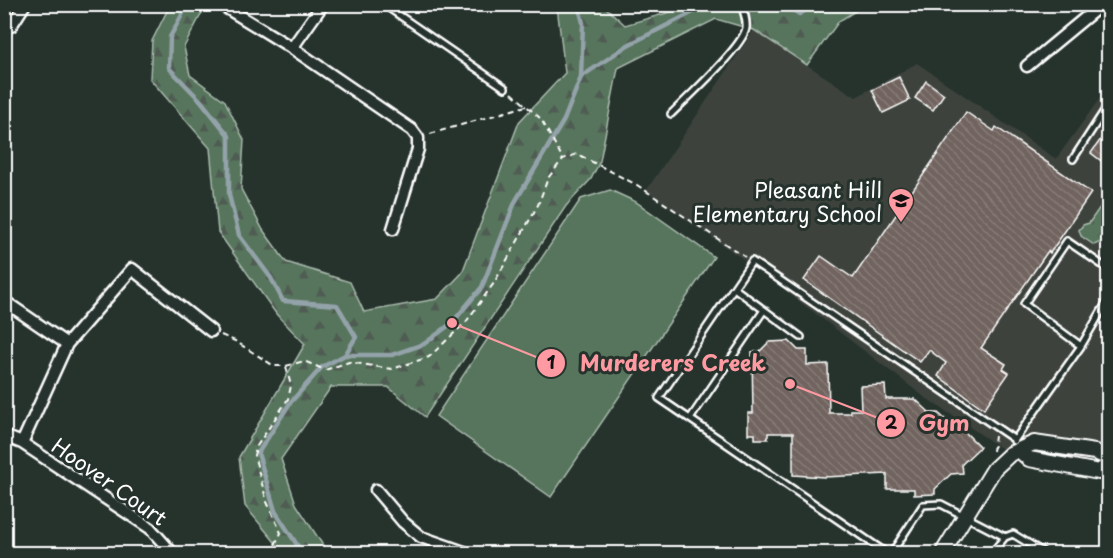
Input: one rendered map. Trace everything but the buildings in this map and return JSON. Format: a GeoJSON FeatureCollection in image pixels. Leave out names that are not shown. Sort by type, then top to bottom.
{"type":"FeatureCollection","features":[{"type":"Feature","properties":{"kind":"street"},"geometry":{"type":"LineString","coordinates":[[12,26],[25,4]]}},
{"type":"Feature","properties":{"kind":"street"},"geometry":{"type":"LineString","coordinates":[[220,4],[292,48],[412,130],[418,138],[418,149],[393,229]]}},
{"type":"Feature","properties":{"kind":"street"},"geometry":{"type":"LineString","coordinates":[[292,48],[323,4]]}},
{"type":"Feature","properties":{"kind":"street"},"geometry":{"type":"LineString","coordinates":[[1027,66],[1102,4]]}},
{"type":"Feature","properties":{"kind":"street"},"geometry":{"type":"LineString","coordinates":[[22,443],[66,344],[132,270],[211,331]]}},
{"type":"Feature","properties":{"kind":"street"},"geometry":{"type":"LineString","coordinates":[[4,301],[66,344]]}},
{"type":"Feature","properties":{"kind":"street","name":"Hoover Court"},"geometry":{"type":"LineString","coordinates":[[4,436],[22,443],[150,528],[173,554]]}},
{"type":"Feature","properties":{"kind":"street"},"geometry":{"type":"LineString","coordinates":[[942,554],[994,470],[1015,449],[1034,443],[1095,452],[1108,458]]}},
{"type":"Feature","properties":{"kind":"street"},"geometry":{"type":"LineString","coordinates":[[1015,449],[1029,459],[1099,472],[1108,465]]}},
{"type":"Feature","properties":{"kind":"street"},"geometry":{"type":"LineString","coordinates":[[376,490],[403,522],[421,537],[470,554]]}},
{"type":"Feature","properties":{"kind":"lane"},"geometry":{"type":"LineString","coordinates":[[383,4],[505,88]]}},
{"type":"Feature","properties":{"kind":"lane"},"geometry":{"type":"LineString","coordinates":[[671,114],[738,45],[746,29],[746,17],[741,4]]}},
{"type":"Feature","properties":{"kind":"lane"},"geometry":{"type":"LineString","coordinates":[[1073,159],[1108,105]]}},
{"type":"Feature","properties":{"kind":"lane"},"geometry":{"type":"LineString","coordinates":[[1081,346],[1024,304],[1067,241],[1108,269]]}},
{"type":"Feature","properties":{"kind":"lane"},"geometry":{"type":"LineString","coordinates":[[1005,537],[941,504],[923,505],[890,554],[659,398],[752,261],[1015,449],[1108,300]]}},
{"type":"Feature","properties":{"kind":"lane"},"geometry":{"type":"LineString","coordinates":[[734,288],[801,336]]}},
{"type":"Feature","properties":{"kind":"lane"},"geometry":{"type":"LineString","coordinates":[[690,418],[764,310]]}},
{"type":"Feature","properties":{"kind":"lane"},"geometry":{"type":"LineString","coordinates":[[991,554],[1005,537],[1014,534],[1046,554]]}},
{"type":"Feature","properties":{"kind":"path"},"geometry":{"type":"LineString","coordinates":[[505,88],[541,119],[563,159]]}},
{"type":"Feature","properties":{"kind":"path"},"geometry":{"type":"LineString","coordinates":[[418,138],[526,106]]}},
{"type":"Feature","properties":{"kind":"path"},"geometry":{"type":"LineString","coordinates":[[235,341],[274,366],[286,366],[304,361],[325,370],[349,362],[392,369],[429,357],[466,322],[494,283],[538,205],[548,178],[563,159],[577,154],[637,185],[752,261]]}},
{"type":"Feature","properties":{"kind":"path"},"geometry":{"type":"LineString","coordinates":[[270,554],[282,533],[267,502],[254,455],[257,446],[288,399],[291,386],[286,366]]}},
{"type":"Feature","properties":{"kind":"path"},"geometry":{"type":"LineString","coordinates":[[992,452],[994,436]]}},
{"type":"Feature","properties":{"kind":"shaded area","name":"Pleasant Hill Elementary School"},"geometry":{"type":"Polygon","coordinates":[[[754,30],[856,97],[917,63],[1056,159],[1108,87],[1108,458],[1034,443],[1010,454],[923,396],[760,271],[646,191],[754,30]]]}},
{"type":"Feature","properties":{"kind":"green space"},"geometry":{"type":"Polygon","coordinates":[[[170,5],[206,5],[184,47],[190,75],[225,101],[244,140],[241,189],[263,230],[286,262],[350,282],[364,312],[437,299],[462,273],[519,122],[565,73],[557,6],[554,5],[603,5],[625,25],[695,5],[865,5],[839,21],[807,65],[754,30],[716,19],[618,68],[600,161],[591,179],[566,206],[425,417],[388,387],[331,387],[281,459],[296,504],[328,553],[284,553],[245,506],[239,457],[305,344],[277,315],[218,232],[210,148],[150,79],[152,41],[170,5]]]}},
{"type":"Feature","properties":{"kind":"green space"},"geometry":{"type":"Polygon","coordinates":[[[610,190],[636,202],[714,257],[551,497],[436,416],[581,199],[610,190]]]}},
{"type":"Feature","properties":{"kind":"green space"},"geometry":{"type":"Polygon","coordinates":[[[1105,200],[1108,202],[1108,239],[1094,245],[1081,236],[1079,230],[1083,225],[1089,223],[1105,200]]]}},
{"type":"Feature","properties":{"kind":"waterway"},"geometry":{"type":"LineString","coordinates":[[303,554],[275,511],[258,453],[290,403],[322,367],[345,355],[392,355],[424,344],[452,323],[482,287],[515,202],[564,120],[581,77],[583,23],[578,4]]}},
{"type":"Feature","properties":{"kind":"waterway"},"geometry":{"type":"LineString","coordinates":[[581,77],[628,45],[709,4]]}},
{"type":"Feature","properties":{"kind":"waterway"},"geometry":{"type":"LineString","coordinates":[[784,4],[799,14],[816,4]]}},
{"type":"Feature","properties":{"kind":"waterway"},"geometry":{"type":"LineString","coordinates":[[183,13],[170,37],[169,68],[201,101],[229,136],[229,195],[239,235],[271,278],[283,301],[337,305],[356,337],[345,355]]}},
{"type":"Feature","properties":{"kind":"place","name":"Pleasant Hill Elementary School"},"geometry":{"type":"Point","coordinates":[901,224]}},
{"type":"Feature","properties":{"kind":"place","name":"Murderers Creek"},"geometry":{"type":"Point","coordinates":[452,323]}},
{"type":"Feature","properties":{"kind":"place","name":"Gym"},"geometry":{"type":"Point","coordinates":[790,384]}}]}
